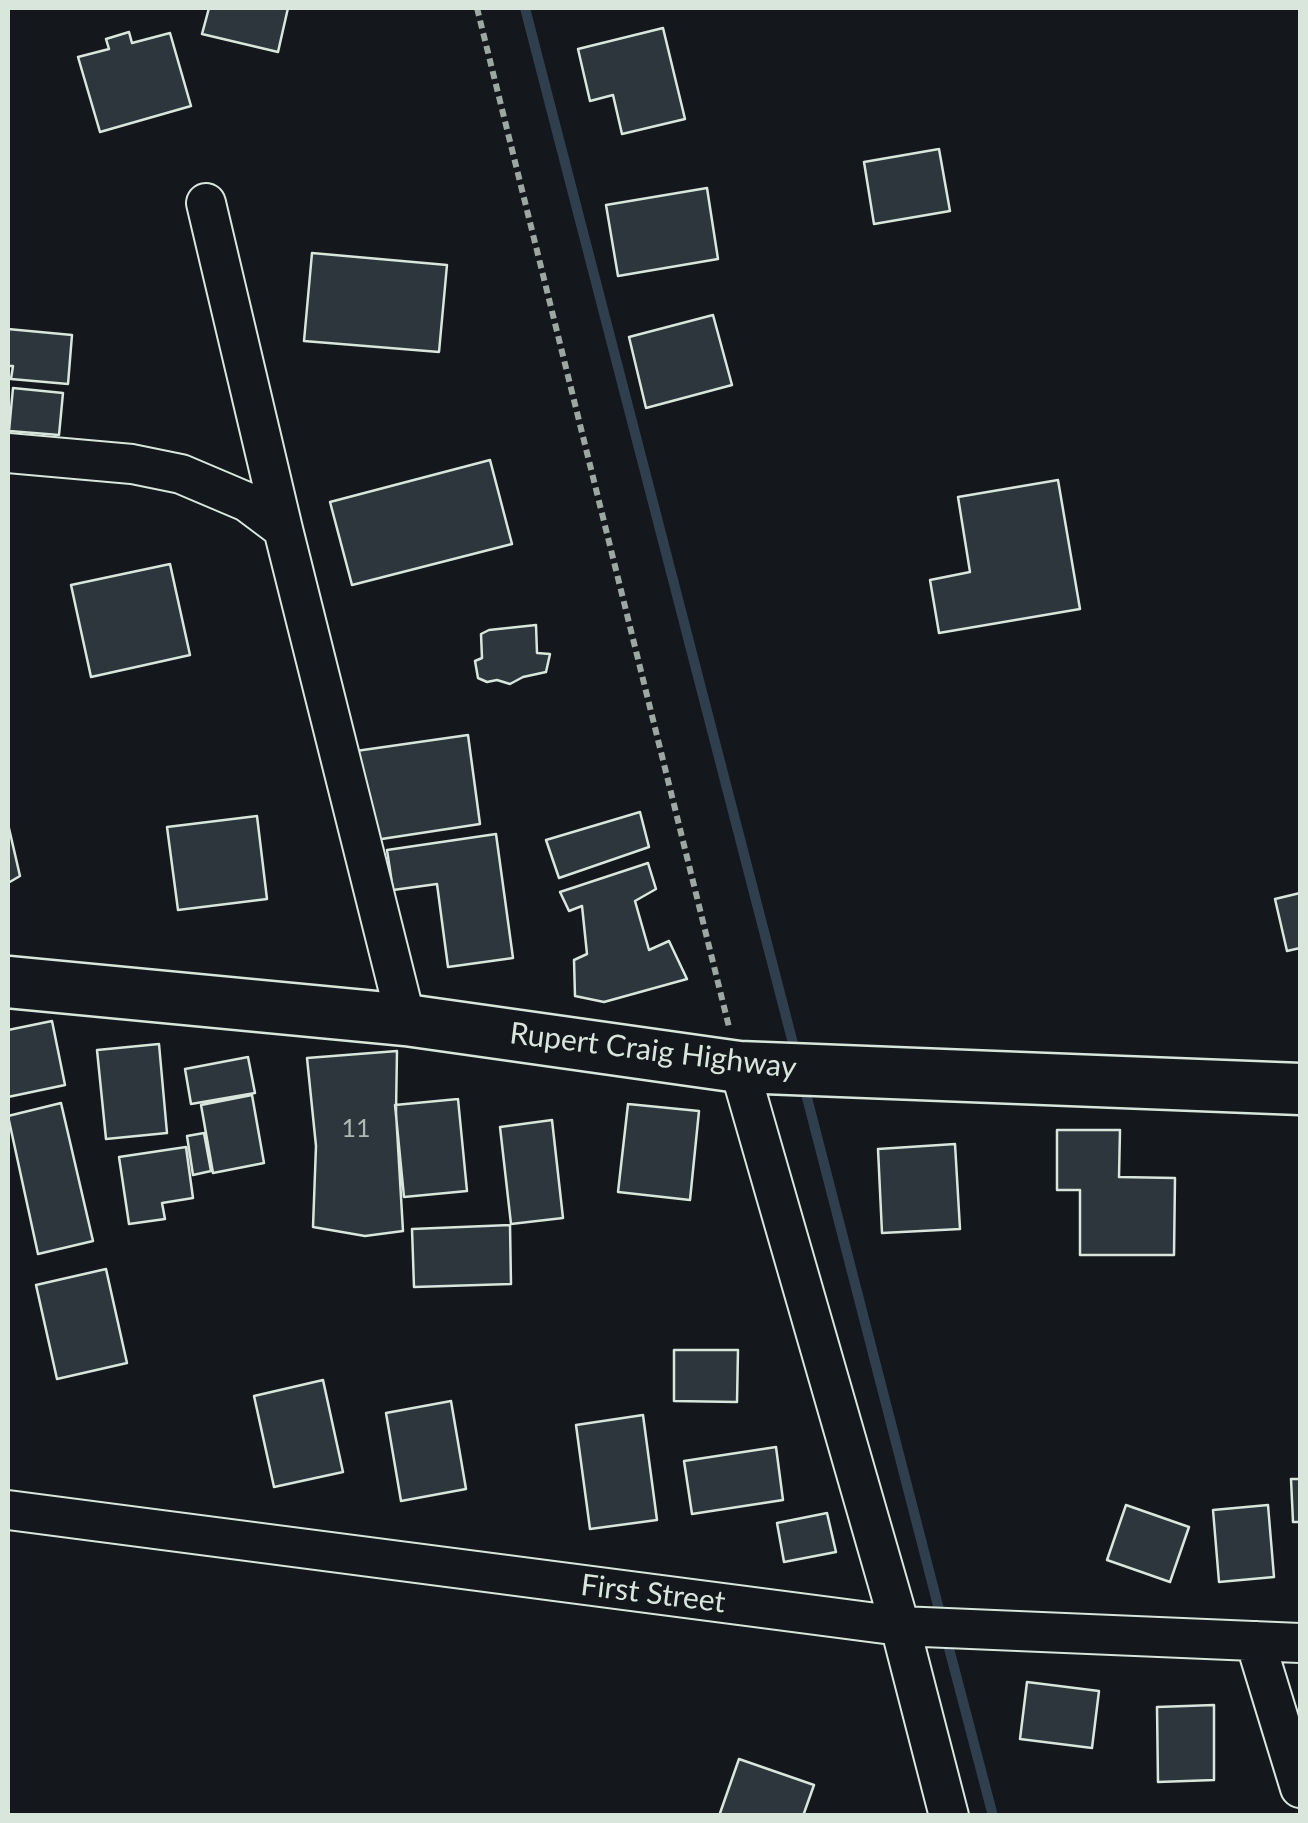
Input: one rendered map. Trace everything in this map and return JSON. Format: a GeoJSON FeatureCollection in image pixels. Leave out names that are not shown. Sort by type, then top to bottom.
{"type":"FeatureCollection","features":[{"type":"Feature","properties":{"kind":"main road","name":"Rupert Craig Highway"},"geometry":{"type":"LineString","coordinates":[[8,982],[406,1020],[738,1067],[1300,1088]]}},
{"type":"Feature","properties":{"kind":"street"},"geometry":{"type":"LineString","coordinates":[[206,202],[406,1020]]}},
{"type":"Feature","properties":{"kind":"street"},"geometry":{"type":"LineString","coordinates":[[8,453],[132,464],[181,474],[246,502],[283,529]]}},
{"type":"Feature","properties":{"kind":"street"},"geometry":{"type":"LineString","coordinates":[[738,1067],[900,1626],[948,1816]]}},
{"type":"Feature","properties":{"kind":"street","name":"First Street"},"geometry":{"type":"LineString","coordinates":[[8,1510],[900,1626],[1300,1643]]}},
{"type":"Feature","properties":{"kind":"street"},"geometry":{"type":"LineString","coordinates":[[1255,1641],[1300,1788]]}},
{"type":"Feature","properties":{"kind":"path"},"geometry":{"type":"LineString","coordinates":[[476,8],[738,1067]]}},
{"type":"Feature","properties":{"kind":"building"},"geometry":{"type":"Polygon","coordinates":[[[209,8],[288,8],[278,52],[202,34],[209,8]]]}},
{"type":"Feature","properties":{"kind":"building"},"geometry":{"type":"Polygon","coordinates":[[[663,28],[685,119],[622,134],[613,95],[590,101],[578,49],[663,28]]]}},
{"type":"Feature","properties":{"kind":"building"},"geometry":{"type":"Polygon","coordinates":[[[129,32],[132,43],[170,33],[191,106],[100,132],[78,57],[109,49],[106,39],[129,32]]]}},
{"type":"Feature","properties":{"kind":"building"},"geometry":{"type":"Polygon","coordinates":[[[939,149],[950,211],[874,224],[864,162],[939,149]]]}},
{"type":"Feature","properties":{"kind":"building"},"geometry":{"type":"Polygon","coordinates":[[[707,188],[718,259],[618,276],[606,205],[707,188]]]}},
{"type":"Feature","properties":{"kind":"building"},"geometry":{"type":"Polygon","coordinates":[[[312,253],[447,265],[439,352],[304,341],[312,253]]]}},
{"type":"Feature","properties":{"kind":"building"},"geometry":{"type":"Polygon","coordinates":[[[713,315],[732,385],[646,408],[629,337],[713,315]]]}},
{"type":"Feature","properties":{"kind":"building"},"geometry":{"type":"Polygon","coordinates":[[[8,329],[72,335],[68,384],[11,379],[8,329]]]}},
{"type":"Feature","properties":{"kind":"building"},"geometry":{"type":"Polygon","coordinates":[[[13,388],[63,393],[59,435],[9,431],[13,388]]]}},
{"type":"Feature","properties":{"kind":"building"},"geometry":{"type":"Polygon","coordinates":[[[490,460],[512,544],[352,585],[330,502],[490,460]]]}},
{"type":"Feature","properties":{"kind":"building"},"geometry":{"type":"Polygon","coordinates":[[[1058,480],[1080,609],[939,633],[930,580],[970,572],[958,497],[1058,480]]]}},
{"type":"Feature","properties":{"kind":"building"},"geometry":{"type":"Polygon","coordinates":[[[170,564],[190,655],[91,677],[71,585],[170,564]]]}},
{"type":"Feature","properties":{"kind":"building"},"geometry":{"type":"Polygon","coordinates":[[[536,625],[537,653],[550,654],[546,672],[510,684],[478,678],[475,661],[482,658],[481,634],[536,625]]]}},
{"type":"Feature","properties":{"kind":"building"},"geometry":{"type":"Polygon","coordinates":[[[468,735],[480,824],[362,842],[349,752],[468,735]]]}},
{"type":"Feature","properties":{"kind":"building"},"geometry":{"type":"Polygon","coordinates":[[[640,812],[649,847],[559,878],[546,840],[640,812]]]}},
{"type":"Feature","properties":{"kind":"building"},"geometry":{"type":"Polygon","coordinates":[[[257,816],[267,899],[178,910],[167,827],[257,816]]]}},
{"type":"Feature","properties":{"kind":"building"},"geometry":{"type":"Polygon","coordinates":[[[8,824],[20,876],[8,883],[8,824]]]}},
{"type":"Feature","properties":{"kind":"building"},"geometry":{"type":"Polygon","coordinates":[[[496,834],[513,958],[448,967],[437,884],[393,890],[387,850],[496,834]]]}},
{"type":"Feature","properties":{"kind":"building"},"geometry":{"type":"Polygon","coordinates":[[[648,863],[656,889],[635,901],[649,950],[669,941],[687,979],[604,1002],[575,996],[574,960],[587,954],[582,906],[569,911],[560,892],[648,863]]]}},
{"type":"Feature","properties":{"kind":"building"},"geometry":{"type":"Polygon","coordinates":[[[1300,893],[1300,948],[1287,951],[1275,899],[1300,893]]]}},
{"type":"Feature","properties":{"kind":"building"},"geometry":{"type":"Polygon","coordinates":[[[52,1021],[65,1085],[8,1097],[8,1030],[52,1021]]]}},
{"type":"Feature","properties":{"kind":"building"},"geometry":{"type":"Polygon","coordinates":[[[159,1044],[167,1133],[106,1139],[97,1050],[159,1044]]]}},
{"type":"Feature","properties":{"kind":"building"},"geometry":{"type":"Polygon","coordinates":[[[397,1051],[396,1112],[403,1231],[365,1236],[313,1227],[316,1146],[307,1058],[397,1051]]]}},
{"type":"Feature","properties":{"kind":"building"},"geometry":{"type":"Polygon","coordinates":[[[248,1057],[255,1093],[191,1104],[185,1069],[248,1057]]]}},
{"type":"Feature","properties":{"kind":"building"},"geometry":{"type":"Polygon","coordinates":[[[252,1095],[264,1163],[213,1173],[201,1105],[252,1095]]]}},
{"type":"Feature","properties":{"kind":"building"},"geometry":{"type":"Polygon","coordinates":[[[458,1099],[467,1191],[404,1197],[395,1105],[458,1099]]]}},
{"type":"Feature","properties":{"kind":"building"},"geometry":{"type":"Polygon","coordinates":[[[61,1103],[93,1241],[38,1254],[8,1116],[61,1103]]]}},
{"type":"Feature","properties":{"kind":"building"},"geometry":{"type":"Polygon","coordinates":[[[628,1104],[699,1111],[690,1200],[618,1192],[628,1104]]]}},
{"type":"Feature","properties":{"kind":"building"},"geometry":{"type":"Polygon","coordinates":[[[552,1120],[563,1218],[511,1224],[500,1127],[552,1120]]]}},
{"type":"Feature","properties":{"kind":"building"},"geometry":{"type":"Polygon","coordinates":[[[1057,1130],[1120,1130],[1119,1177],[1175,1178],[1174,1255],[1080,1255],[1080,1190],[1057,1190],[1057,1130]]]}},
{"type":"Feature","properties":{"kind":"building"},"geometry":{"type":"Polygon","coordinates":[[[204,1133],[211,1171],[193,1175],[187,1136],[204,1133]]]}},
{"type":"Feature","properties":{"kind":"building"},"geometry":{"type":"Polygon","coordinates":[[[955,1144],[960,1229],[882,1233],[878,1149],[955,1144]]]}},
{"type":"Feature","properties":{"kind":"building"},"geometry":{"type":"Polygon","coordinates":[[[186,1147],[193,1198],[162,1203],[165,1219],[129,1224],[119,1157],[186,1147]]]}},
{"type":"Feature","properties":{"kind":"building"},"geometry":{"type":"Polygon","coordinates":[[[510,1225],[511,1284],[414,1287],[412,1229],[510,1225]]]}},
{"type":"Feature","properties":{"kind":"building"},"geometry":{"type":"Polygon","coordinates":[[[106,1269],[127,1363],[57,1379],[36,1285],[106,1269]]]}},
{"type":"Feature","properties":{"kind":"building"},"geometry":{"type":"Polygon","coordinates":[[[674,1350],[738,1350],[737,1402],[674,1401],[674,1350]]]}},
{"type":"Feature","properties":{"kind":"building"},"geometry":{"type":"Polygon","coordinates":[[[323,1380],[343,1472],[274,1487],[254,1396],[323,1380]]]}},
{"type":"Feature","properties":{"kind":"building"},"geometry":{"type":"Polygon","coordinates":[[[451,1401],[466,1489],[401,1501],[386,1413],[451,1401]]]}},
{"type":"Feature","properties":{"kind":"building"},"geometry":{"type":"Polygon","coordinates":[[[643,1415],[657,1520],[590,1529],[576,1425],[643,1415]]]}},
{"type":"Feature","properties":{"kind":"building"},"geometry":{"type":"Polygon","coordinates":[[[776,1447],[783,1500],[692,1514],[684,1461],[776,1447]]]}},
{"type":"Feature","properties":{"kind":"building"},"geometry":{"type":"Polygon","coordinates":[[[1291,1479],[1300,1479],[1300,1522],[1293,1522],[1291,1479]]]}},
{"type":"Feature","properties":{"kind":"building"},"geometry":{"type":"Polygon","coordinates":[[[1126,1505],[1189,1527],[1170,1582],[1107,1560],[1126,1505]]]}},
{"type":"Feature","properties":{"kind":"building"},"geometry":{"type":"Polygon","coordinates":[[[1268,1505],[1274,1577],[1219,1582],[1213,1510],[1268,1505]]]}},
{"type":"Feature","properties":{"kind":"building"},"geometry":{"type":"Polygon","coordinates":[[[827,1513],[836,1552],[784,1562],[777,1523],[827,1513]]]}},
{"type":"Feature","properties":{"kind":"building"},"geometry":{"type":"Polygon","coordinates":[[[1027,1682],[1099,1691],[1092,1748],[1020,1739],[1027,1682]]]}},
{"type":"Feature","properties":{"kind":"building"},"geometry":{"type":"Polygon","coordinates":[[[1214,1705],[1214,1780],[1158,1782],[1157,1707],[1214,1705]]]}},
{"type":"Feature","properties":{"kind":"building"},"geometry":{"type":"Polygon","coordinates":[[[739,1759],[814,1785],[803,1816],[719,1816],[739,1759]]]}},
{"type":"Feature","properties":{"kind":"waterway"},"geometry":{"type":"LineString","coordinates":[[525,8],[796,1055]]}},
{"type":"Feature","properties":{"kind":"waterway"},"geometry":{"type":"LineString","coordinates":[[804,1086],[942,1621]]}},
{"type":"Feature","properties":{"kind":"waterway"},"geometry":{"type":"LineString","coordinates":[[946,1637],[993,1816]]}}]}
